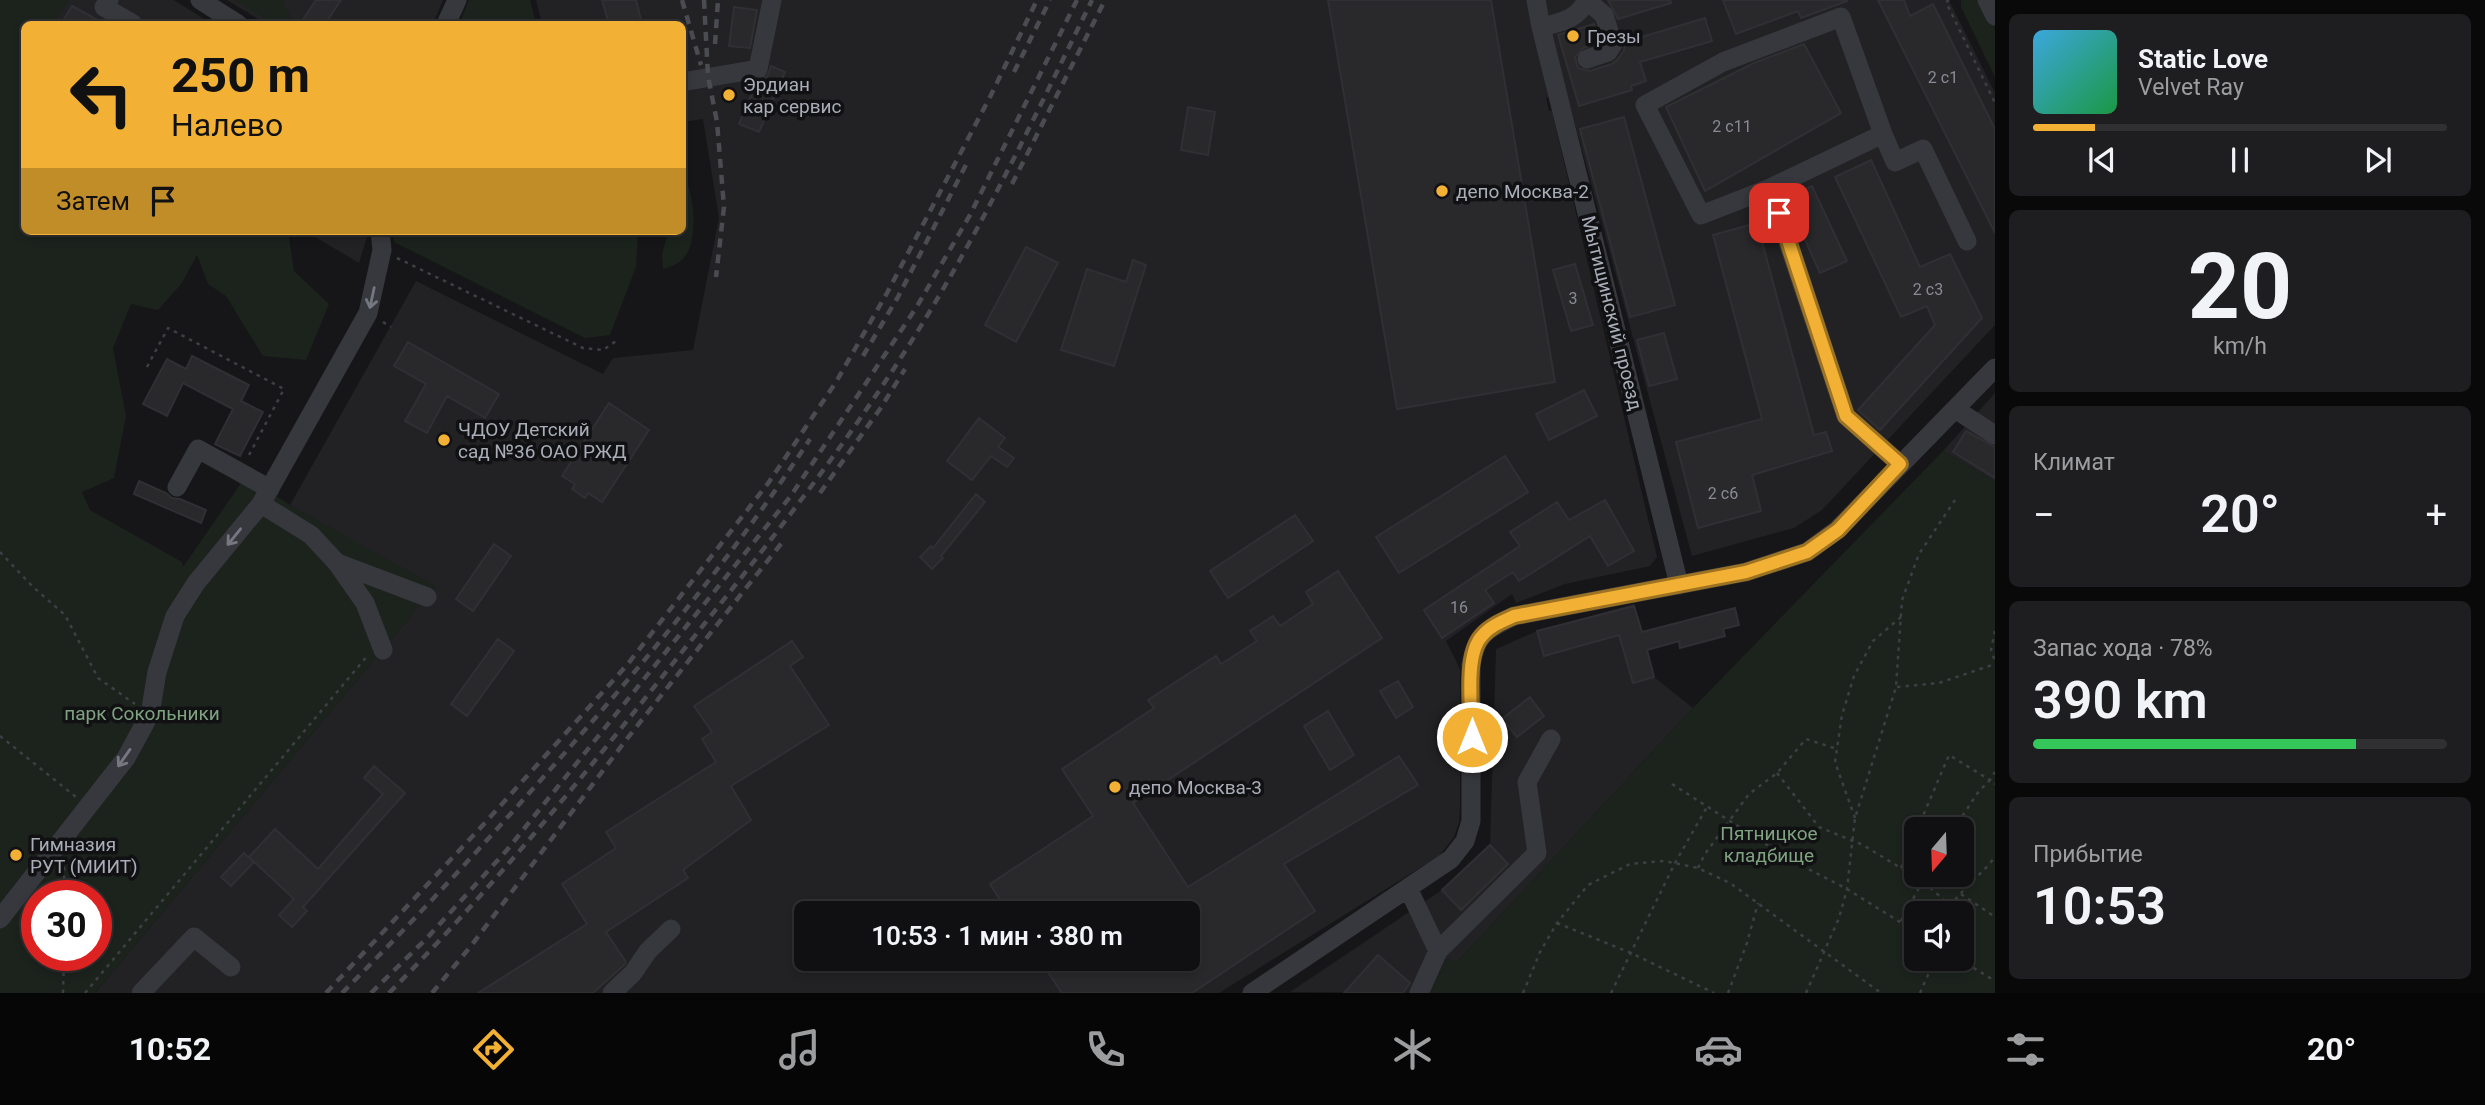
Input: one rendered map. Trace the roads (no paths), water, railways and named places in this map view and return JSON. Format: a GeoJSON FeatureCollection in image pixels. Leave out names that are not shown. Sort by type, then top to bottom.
{"type":"FeatureCollection","features":[{"type":"Feature","properties":{"kind":"street"},"geometry":{"type":"LineString","coordinates":[[109,0],[104,8],[128,21]]}},
{"type":"Feature","properties":{"kind":"street"},"geometry":{"type":"LineString","coordinates":[[200,0],[233,21]]}},
{"type":"Feature","properties":{"kind":"street"},"geometry":{"type":"LineString","coordinates":[[447,21],[457,0]]}},
{"type":"Feature","properties":{"kind":"street"},"geometry":{"type":"LineString","coordinates":[[686,81],[758,69],[772,0]]}},
{"type":"Feature","properties":{"kind":"street","name":"Мытищинский проезд"},"geometry":{"type":"LineString","coordinates":[[1536,0],[1679,585]]}},
{"type":"Feature","properties":{"kind":"street"},"geometry":{"type":"LineString","coordinates":[[1987,0],[1995,16]]}},
{"type":"Feature","properties":{"kind":"street"},"geometry":{"type":"LineString","coordinates":[[1541,27],[1572,19],[1587,1],[1604,15],[1613,44],[1608,52],[1587,59]]}},
{"type":"Feature","properties":{"kind":"street"},"geometry":{"type":"LineString","coordinates":[[1883,134],[1770,188],[1701,215],[1645,105],[1723,62],[1841,17],[1895,162],[1923,149],[1967,241]]}},
{"type":"Feature","properties":{"kind":"street"},"geometry":{"type":"LineString","coordinates":[[1770,188],[1846,416],[1900,464]]}},
{"type":"Feature","properties":{"kind":"street"},"geometry":{"type":"LineString","coordinates":[[0,919],[126,758],[150,714],[157,673],[175,616],[196,583],[266,497],[368,313],[381,241]]}},
{"type":"Feature","properties":{"kind":"street"},"geometry":{"type":"LineString","coordinates":[[1252,993],[1451,859],[1465,841],[1471,821],[1471,665],[1474,648],[1482,635],[1514,616],[1746,572],[1807,552],[1838,530],[1995,368]]}},
{"type":"Feature","properties":{"kind":"street"},"geometry":{"type":"LineString","coordinates":[[1955,409],[1995,435]]}},
{"type":"Feature","properties":{"kind":"street"},"geometry":{"type":"LineString","coordinates":[[177,486],[198,449],[240,472],[311,535],[337,562],[365,603],[381,646]]}},
{"type":"Feature","properties":{"kind":"street"},"geometry":{"type":"LineString","coordinates":[[337,562],[427,597]]}},
{"type":"Feature","properties":{"kind":"street"},"geometry":{"type":"LineString","coordinates":[[1419,993],[1438,951],[1537,853],[1527,782],[1551,739]]}},
{"type":"Feature","properties":{"kind":"street"},"geometry":{"type":"LineString","coordinates":[[1408,888],[1438,951]]}},
{"type":"Feature","properties":{"kind":"street"},"geometry":{"type":"LineString","coordinates":[[612,993],[671,929]]}},
{"type":"Feature","properties":{"kind":"street"},"geometry":{"type":"LineString","coordinates":[[141,993],[194,937],[231,967]]}},
{"type":"Feature","properties":{"kind":"railway"},"geometry":{"type":"LineString","coordinates":[[682,0],[701,65]]}},
{"type":"Feature","properties":{"kind":"railway"},"geometry":{"type":"LineString","coordinates":[[704,0],[708,76],[717,122],[724,207],[716,277]]}},
{"type":"Feature","properties":{"kind":"railway"},"geometry":{"type":"LineString","coordinates":[[715,44],[718,0]]}},
{"type":"Feature","properties":{"kind":"railway"},"geometry":{"type":"LineString","coordinates":[[326,993],[627,665],[769,482],[836,382],[887,293],[991,95],[1037,0]]}},
{"type":"Feature","properties":{"kind":"railway"},"geometry":{"type":"LineString","coordinates":[[1014,72],[1050,0]]}},
{"type":"Feature","properties":{"kind":"railway"},"geometry":{"type":"LineString","coordinates":[[371,993],[427,938],[507,850],[790,497],[916,308],[970,215],[1077,0]]}},
{"type":"Feature","properties":{"kind":"railway"},"geometry":{"type":"LineString","coordinates":[[389,993],[505,868],[578,781],[749,567],[842,444],[900,359],[972,238],[1092,0]]}},
{"type":"Feature","properties":{"kind":"railway"},"geometry":{"type":"LineString","coordinates":[[1012,184],[1105,0]]}},
{"type":"Feature","properties":{"kind":"railway"},"geometry":{"type":"LineString","coordinates":[[863,356],[898,297],[969,159]]}},
{"type":"Feature","properties":{"kind":"railway"},"geometry":{"type":"LineString","coordinates":[[820,493],[905,369]]}},
{"type":"Feature","properties":{"kind":"railway"},"geometry":{"type":"LineString","coordinates":[[342,993],[477,851],[623,686],[720,565],[810,439]]}},
{"type":"Feature","properties":{"kind":"railway"},"geometry":{"type":"LineString","coordinates":[[432,993],[784,540]]}},
{"type":"Feature","properties":{"kind":"place","name":"Грезы"},"geometry":{"type":"Point","coordinates":[1573,36]}},
{"type":"Feature","properties":{"kind":"place","name":"Эрдиан кар сервис"},"geometry":{"type":"Point","coordinates":[729,95]}},
{"type":"Feature","properties":{"kind":"place","name":"депо Москва-2"},"geometry":{"type":"Point","coordinates":[1442,191]}},
{"type":"Feature","properties":{"kind":"place","name":"ЧДОУ Детский сад №36 ОАО РЖД"},"geometry":{"type":"Point","coordinates":[444,440]}},
{"type":"Feature","properties":{"kind":"place","name":"депо Москва-3"},"geometry":{"type":"Point","coordinates":[1115,787]}},
{"type":"Feature","properties":{"kind":"place","name":"Гимназия РУТ (МИИТ)"},"geometry":{"type":"Point","coordinates":[16,855]}},
{"type":"Feature","properties":{"kind":"park label","name":"парк Сокольники"},"geometry":{"type":"Point","coordinates":[142,713]}},
{"type":"Feature","properties":{"kind":"park label","name":"Пятницкое кладбище"},"geometry":{"type":"Point","coordinates":[1769,844]}}]}
